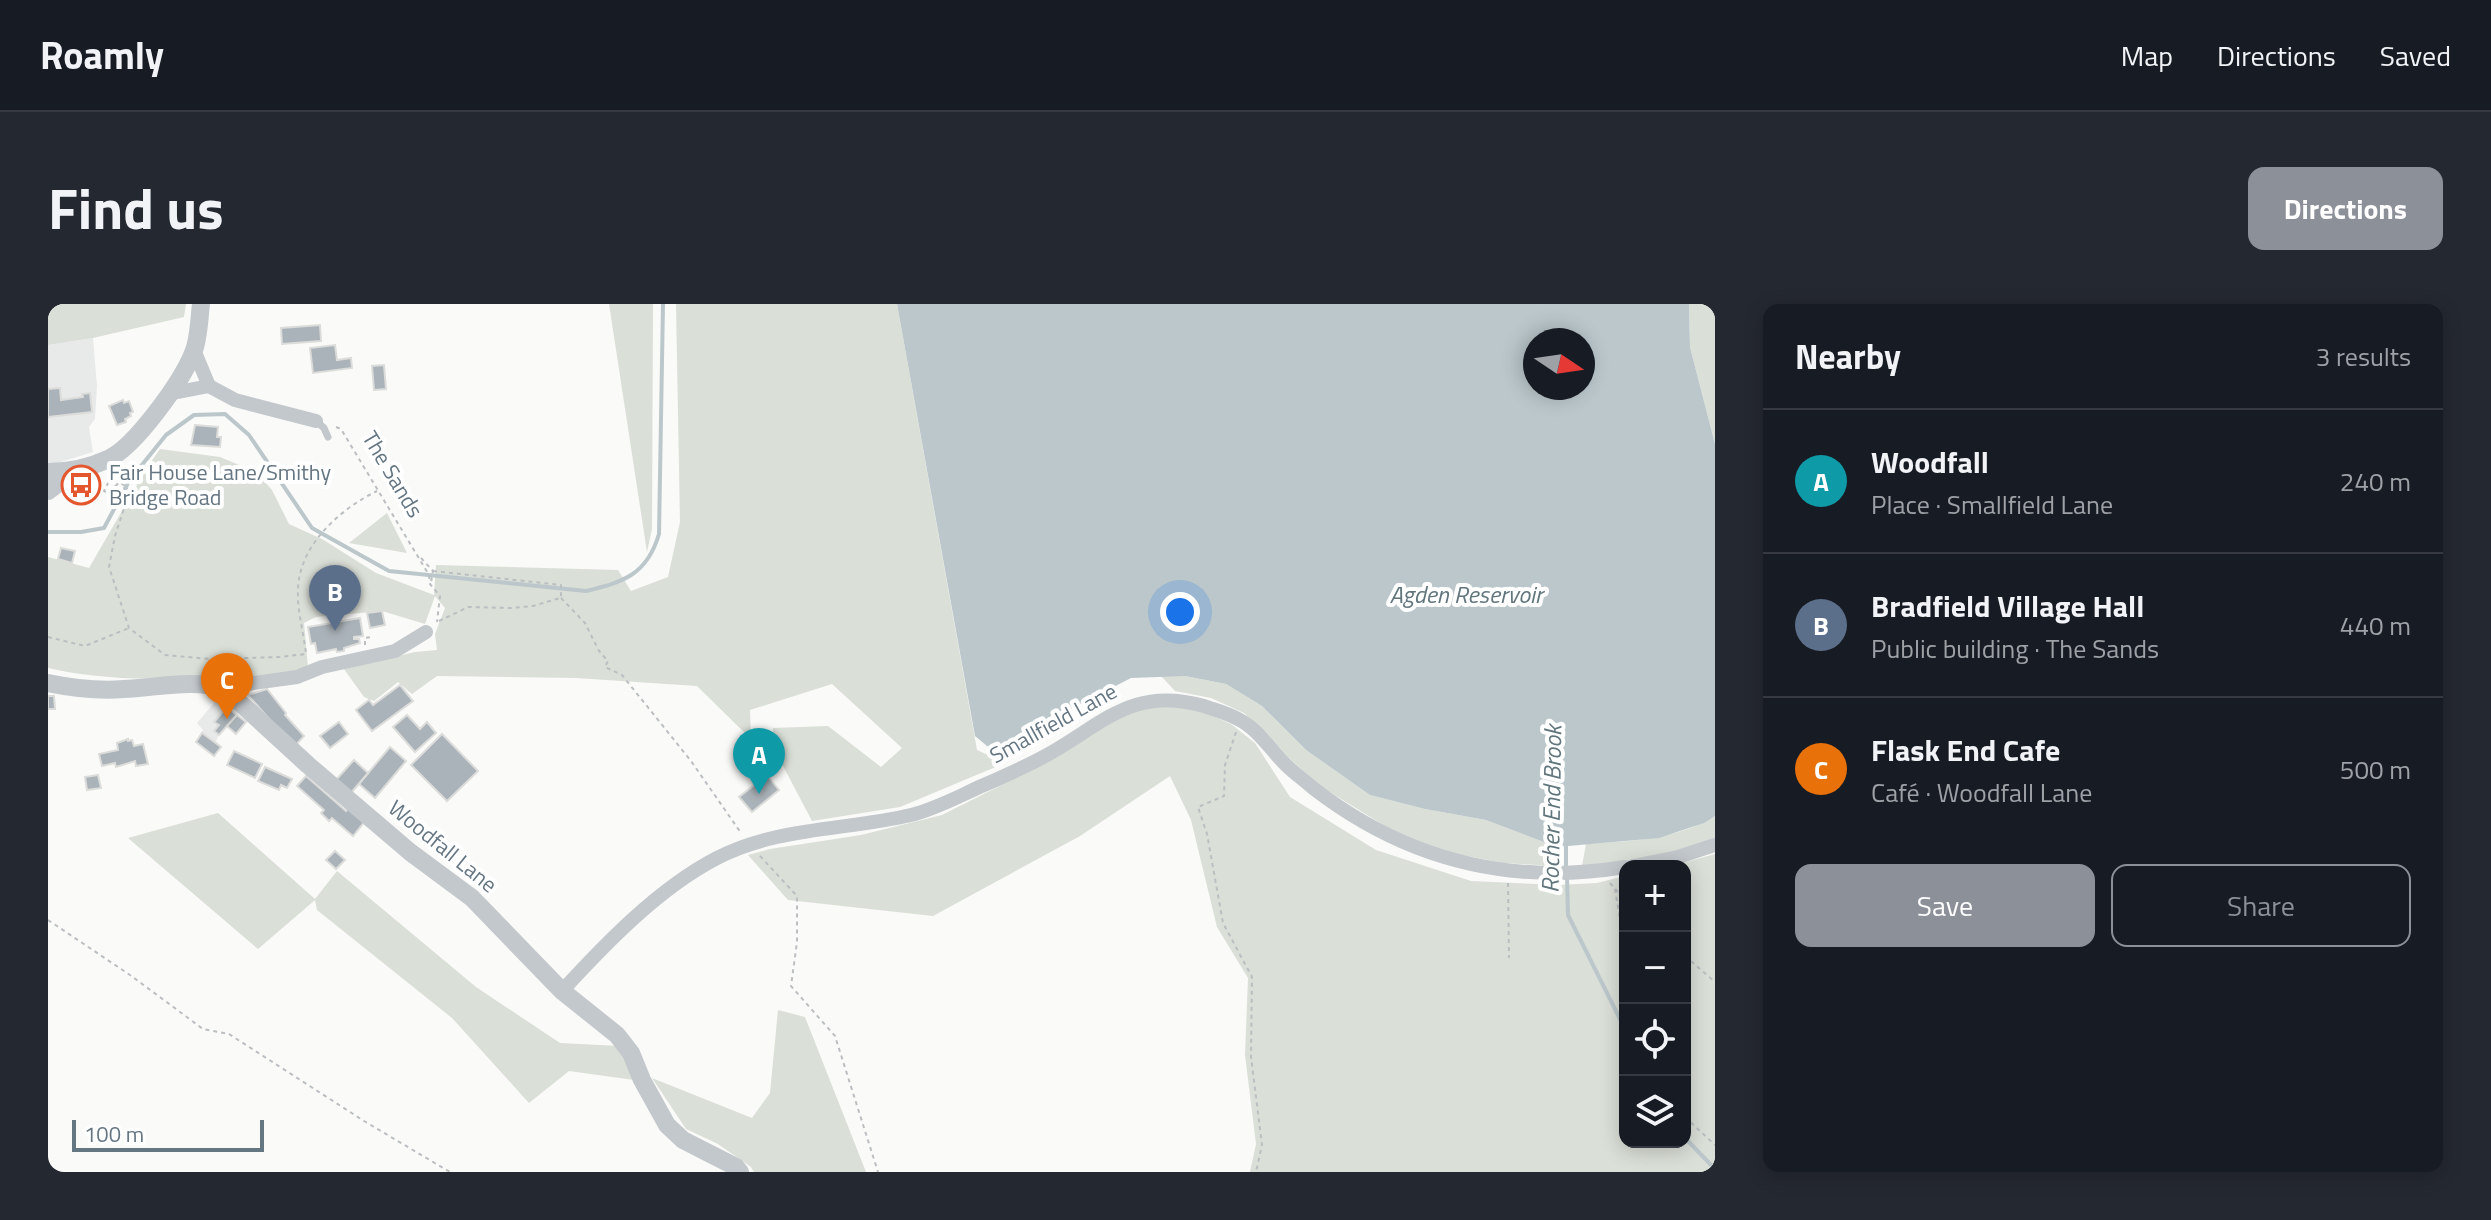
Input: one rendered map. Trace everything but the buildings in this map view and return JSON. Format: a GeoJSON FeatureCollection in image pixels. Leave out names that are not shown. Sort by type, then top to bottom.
{"type":"FeatureCollection","features":[{"type":"Feature","properties":{"kind":"street"},"geometry":{"type":"LineString","coordinates":[[48,491],[73,472],[110,459],[137,436],[183,374],[194,350],[201,304]]}},
{"type":"Feature","properties":{"kind":"street"},"geometry":{"type":"LineString","coordinates":[[194,350],[209,386],[235,400],[316,421]]}},
{"type":"Feature","properties":{"kind":"street"},"geometry":{"type":"LineString","coordinates":[[168,394],[209,386]]}},
{"type":"Feature","properties":{"kind":"street"},"geometry":{"type":"LineString","coordinates":[[48,472],[73,472]]}},
{"type":"Feature","properties":{"kind":"street"},"geometry":{"type":"LineString","coordinates":[[48,683],[109,690],[193,685],[225,689],[297,677],[322,667],[395,651],[431,627]]}},
{"type":"Feature","properties":{"kind":"street","name":"Woodfall Lane"},"geometry":{"type":"LineString","coordinates":[[225,689],[410,852],[472,898],[562,991],[617,1035],[631,1053],[667,1125],[683,1140],[736,1167],[740,1172]]}},
{"type":"Feature","properties":{"kind":"street","name":"Smallfield Lane"},"geometry":{"type":"LineString","coordinates":[[562,991],[671,886],[718,857],[750,844],[914,815],[1053,751],[1096,722],[1138,703],[1154,701],[1200,705],[1240,719],[1313,788],[1412,847],[1444,858],[1508,872],[1542,874],[1619,868]]}},
{"type":"Feature","properties":{"kind":"street"},"geometry":{"type":"LineString","coordinates":[[1663,860],[1715,845]]}},
{"type":"Feature","properties":{"kind":"lane"},"geometry":{"type":"LineString","coordinates":[[316,421],[328,437]]}},
{"type":"Feature","properties":{"kind":"path","name":"The Sands"},"geometry":{"type":"LineString","coordinates":[[316,421],[341,429],[429,575],[430,584],[440,596],[431,627]]}},
{"type":"Feature","properties":{"kind":"path"},"geometry":{"type":"LineString","coordinates":[[110,459],[114,471],[104,491],[107,493],[120,482],[130,490],[109,567],[129,628],[165,655],[210,659],[306,654],[298,590],[304,560],[330,525],[357,501],[377,491]]}},
{"type":"Feature","properties":{"kind":"path"},"geometry":{"type":"LineString","coordinates":[[419,558],[424,559],[433,571],[430,584]]}},
{"type":"Feature","properties":{"kind":"path"},"geometry":{"type":"LineString","coordinates":[[433,571],[561,585],[561,598],[585,623],[599,651],[608,661],[605,667],[622,675],[691,761],[750,844]]}},
{"type":"Feature","properties":{"kind":"path"},"geometry":{"type":"LineString","coordinates":[[431,627],[468,607],[533,606],[561,598]]}},
{"type":"Feature","properties":{"kind":"path"},"geometry":{"type":"LineString","coordinates":[[48,637],[85,646],[129,628]]}},
{"type":"Feature","properties":{"kind":"path"},"geometry":{"type":"LineString","coordinates":[[1240,719],[1225,765],[1224,796],[1198,807],[1207,834],[1223,923],[1252,977],[1251,1057],[1262,1145],[1256,1172]]}},
{"type":"Feature","properties":{"kind":"path"},"geometry":{"type":"LineString","coordinates":[[760,857],[797,896],[797,942],[791,986],[835,1036],[878,1172]]}},
{"type":"Feature","properties":{"kind":"path"},"geometry":{"type":"LineString","coordinates":[[1508,872],[1509,958]]}},
{"type":"Feature","properties":{"kind":"path"},"geometry":{"type":"LineString","coordinates":[[1619,893],[1615,889],[1619,913]]}},
{"type":"Feature","properties":{"kind":"path"},"geometry":{"type":"LineString","coordinates":[[48,920],[203,1029],[229,1034],[450,1172]]}},
{"type":"Feature","properties":{"kind":"path"},"geometry":{"type":"LineString","coordinates":[[1691,961],[1715,982]]}},
{"type":"Feature","properties":{"kind":"path"},"geometry":{"type":"LineString","coordinates":[[1691,1123],[1715,1145]]}},
{"type":"Feature","properties":{"kind":"shaded area"},"geometry":{"type":"Polygon","coordinates":[[[48,304],[186,304],[184,317],[48,345],[48,304]]]}},
{"type":"Feature","properties":{"kind":"shaded area"},"geometry":{"type":"Polygon","coordinates":[[[609,304],[653,304],[652,529],[647,552],[609,304]]]}},
{"type":"Feature","properties":{"kind":"shaded area"},"geometry":{"type":"Polygon","coordinates":[[[676,304],[897,304],[977,750],[1005,763],[900,807],[812,821],[772,745],[773,728],[828,726],[881,767],[902,748],[832,684],[750,710],[751,739],[697,686],[576,678],[437,676],[412,694],[398,682],[374,701],[364,697],[344,669],[415,652],[437,650],[435,634],[445,608],[435,596],[425,624],[382,611],[316,617],[304,623],[308,668],[295,676],[139,679],[77,674],[48,668],[48,557],[89,568],[160,449],[220,457],[256,472],[272,490],[289,524],[322,539],[376,573],[434,595],[436,565],[618,570],[631,591],[668,577],[680,522],[676,304]]]}},
{"type":"Feature","properties":{"kind":"shaded area"},"geometry":{"type":"Polygon","coordinates":[[[1689,304],[1715,304],[1715,444],[1690,347],[1689,304]]]}},
{"type":"Feature","properties":{"kind":"shaded area"},"geometry":{"type":"Polygon","coordinates":[[[93,338],[97,386],[95,419],[89,427],[93,452],[48,466],[48,345],[93,338]]]}},
{"type":"Feature","properties":{"kind":"shaded area"},"geometry":{"type":"Polygon","coordinates":[[[387,513],[407,553],[349,543],[387,513]]]}},
{"type":"Feature","properties":{"kind":"shaded area"},"geometry":{"type":"Polygon","coordinates":[[[1161,676],[1185,676],[1226,684],[1262,706],[1306,750],[1370,795],[1486,820],[1557,847],[1559,866],[1503,863],[1452,853],[1406,839],[1320,786],[1244,713],[1211,698],[1175,691],[1161,676]]]}},
{"type":"Feature","properties":{"kind":"shaded area"},"geometry":{"type":"Polygon","coordinates":[[[219,697],[239,712],[219,735],[216,741],[221,747],[214,756],[196,742],[203,730],[197,723],[219,697]]]}},
{"type":"Feature","properties":{"kind":"shaded area"},"geometry":{"type":"Polygon","coordinates":[[[1178,707],[1206,713],[1231,724],[1255,743],[1290,797],[1376,850],[1471,881],[1558,885],[1597,883],[1619,878],[1619,1148],[1691,1148],[1691,861],[1715,854],[1715,1172],[1250,1172],[1256,1144],[1245,1055],[1248,978],[1217,927],[1191,820],[1170,776],[1080,836],[933,916],[788,900],[748,855],[861,835],[942,815],[1059,756],[1138,708],[1178,707]]]}},
{"type":"Feature","properties":{"kind":"shaded area"},"geometry":{"type":"Polygon","coordinates":[[[218,813],[315,899],[337,871],[476,987],[560,1043],[619,1046],[634,1080],[569,1071],[529,1103],[452,1018],[317,910],[315,900],[258,949],[128,838],[218,813]]]}},
{"type":"Feature","properties":{"kind":"shaded area"},"geometry":{"type":"Polygon","coordinates":[[[1715,816],[1715,838],[1650,858],[1582,866],[1586,844],[1669,835],[1715,816]]]}},
{"type":"Feature","properties":{"kind":"shaded area"},"geometry":{"type":"Polygon","coordinates":[[[778,1010],[805,1017],[866,1172],[754,1172],[718,1144],[686,1129],[652,1078],[752,1118],[770,1093],[778,1010]]]}},
{"type":"Feature","properties":{"kind":"water","name":"Agden Reservoir"},"geometry":{"type":"Polygon","coordinates":[[[897,304],[1689,304],[1690,347],[1715,444],[1715,816],[1704,823],[1659,838],[1557,847],[1486,820],[1370,795],[1306,750],[1262,706],[1226,684],[1185,676],[1131,678],[992,750],[975,736],[897,304]]]}},
{"type":"Feature","properties":{"kind":"waterway"},"geometry":{"type":"LineString","coordinates":[[48,532],[104,528],[129,481],[166,435],[194,415],[225,414],[249,435],[312,528],[389,571],[586,591],[622,580],[648,559],[659,534],[663,304]]}},
{"type":"Feature","properties":{"kind":"waterway","name":"Rocher End Brook"},"geometry":{"type":"LineString","coordinates":[[1566,841],[1566,868]]}},
{"type":"Feature","properties":{"kind":"waterway","name":"Rocher End Brook"},"geometry":{"type":"LineString","coordinates":[[1567,877],[1568,915],[1619,1017]]}},
{"type":"Feature","properties":{"kind":"waterway","name":"Rocher End Brook"},"geometry":{"type":"LineString","coordinates":[[1691,1144],[1715,1169]]}},
{"type":"Feature","properties":{"kind":"place","name":"Fair House Lane/Smithy Bridge Road"},"geometry":{"type":"Point","coordinates":[81,485]}},
{"type":"Feature","properties":{"kind":"place","name":"Bradfield Village Hall"},"geometry":{"type":"Point","coordinates":[335,631]}},
{"type":"Feature","properties":{"kind":"place","name":"Flask End Cafe"},"geometry":{"type":"Point","coordinates":[227,719]}},
{"type":"Feature","properties":{"kind":"place","name":"Woodfall"},"geometry":{"type":"Point","coordinates":[759,794]}}]}
